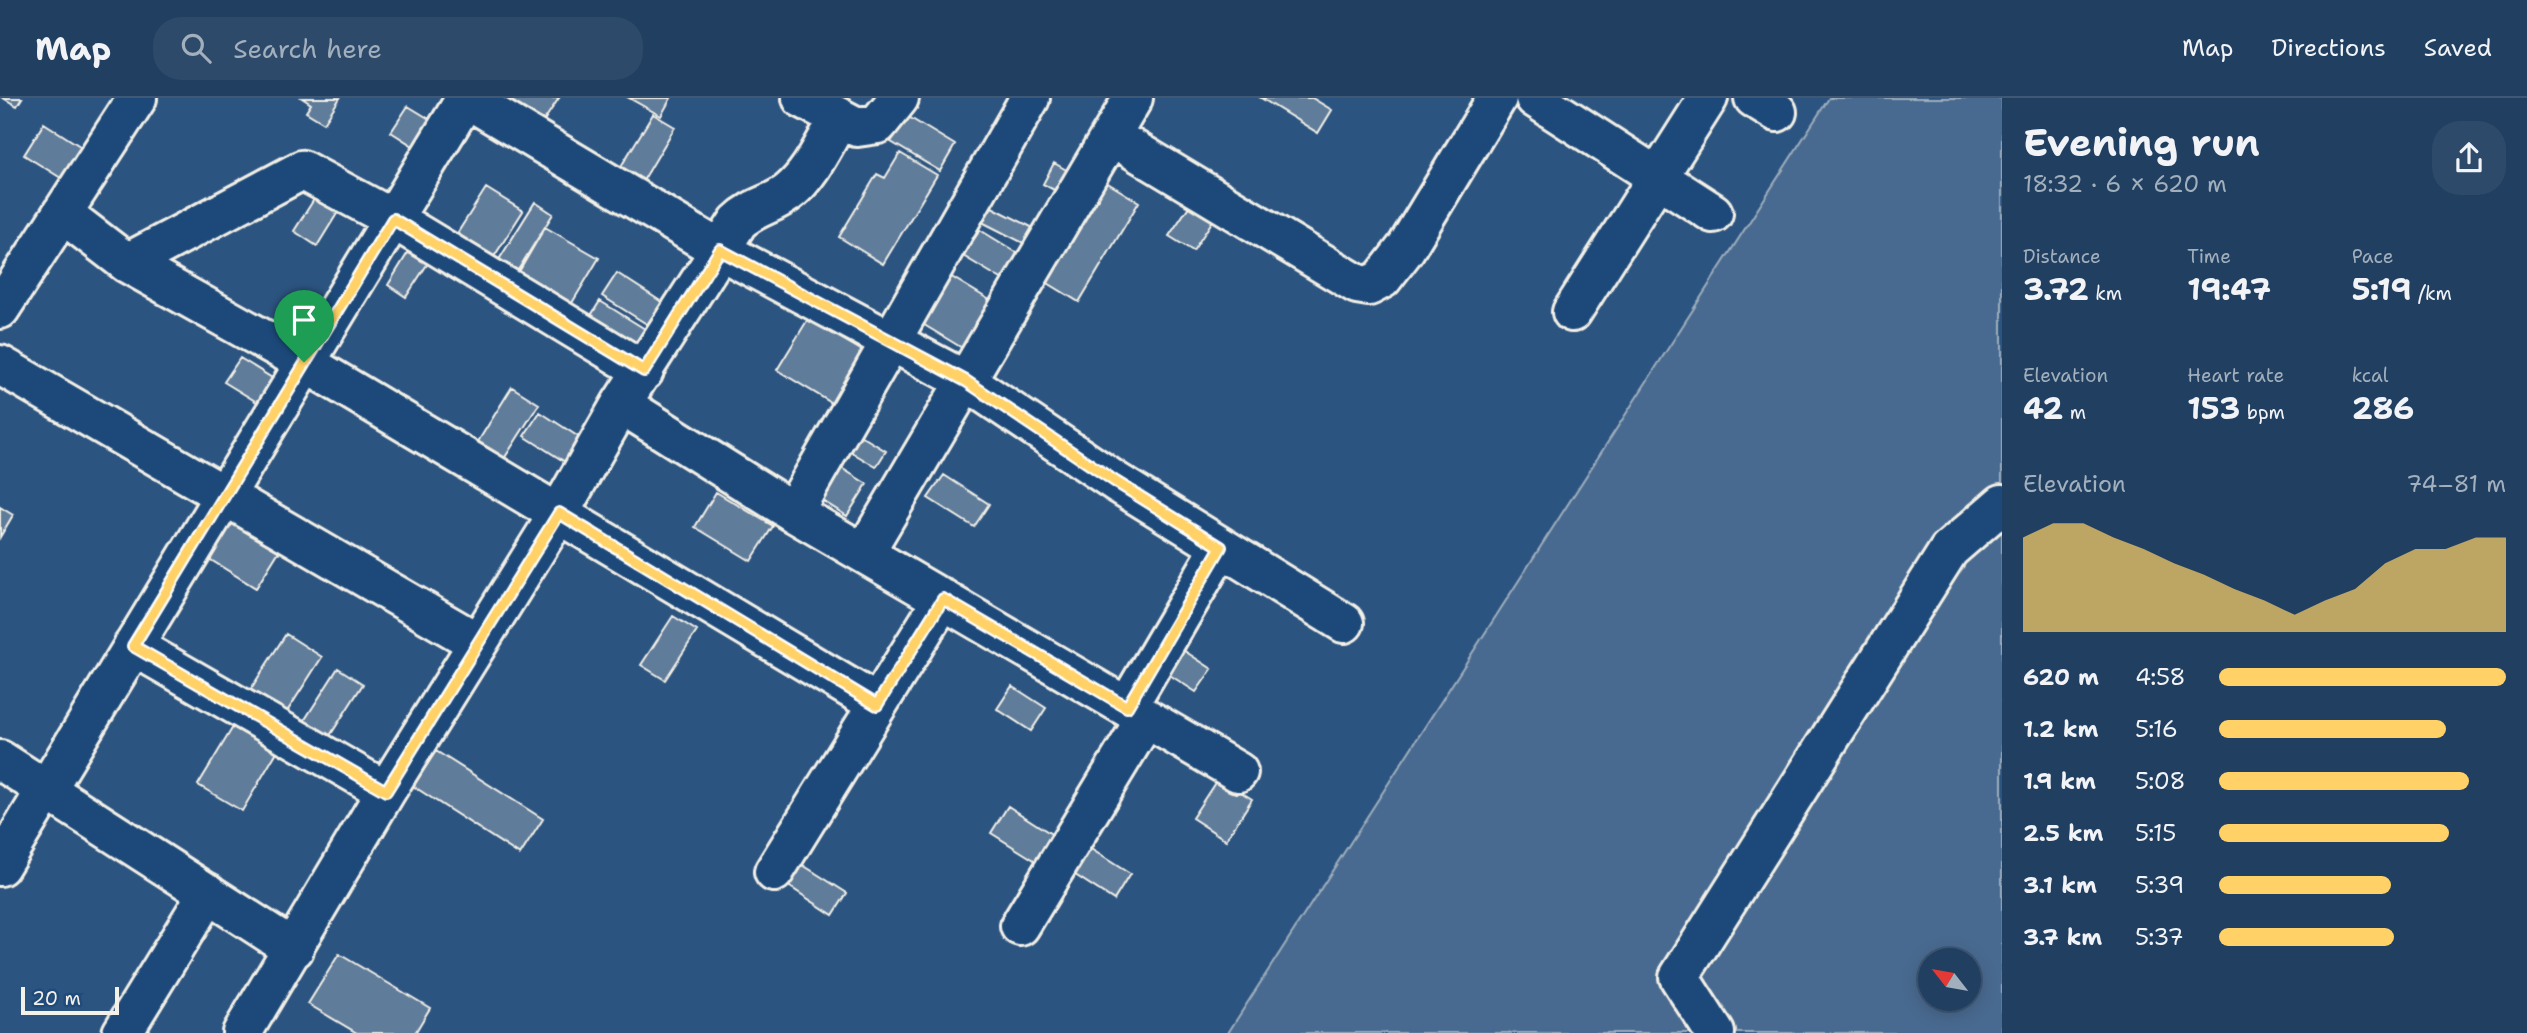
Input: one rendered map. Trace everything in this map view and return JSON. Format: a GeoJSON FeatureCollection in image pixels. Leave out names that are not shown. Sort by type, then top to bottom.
{"type":"FeatureCollection","features":[{"type":"Feature","properties":{"kind":"street"},"geometry":{"type":"LineString","coordinates":[[0,309],[137,98]]}},
{"type":"Feature","properties":{"kind":"street"},"geometry":{"type":"LineString","coordinates":[[0,866],[466,98],[720,250],[966,381],[1116,482],[1344,623]]}},
{"type":"Feature","properties":{"kind":"street"},"geometry":{"type":"LineString","coordinates":[[802,98],[857,127],[888,111]]}},
{"type":"Feature","properties":{"kind":"street"},"geometry":{"type":"LineString","coordinates":[[793,512],[1030,98]]}},
{"type":"Feature","properties":{"kind":"street"},"geometry":{"type":"LineString","coordinates":[[864,553],[1133,98]]}},
{"type":"Feature","properties":{"kind":"street"},"geometry":{"type":"LineString","coordinates":[[1111,136],[1357,284],[1369,286],[1382,279],[1406,248],[1497,98]]}},
{"type":"Feature","properties":{"kind":"street"},"geometry":{"type":"LineString","coordinates":[[1535,98],[1713,213]]}},
{"type":"Feature","properties":{"kind":"street"},"geometry":{"type":"LineString","coordinates":[[1573,312],[1708,98]]}},
{"type":"Feature","properties":{"kind":"street"},"geometry":{"type":"LineString","coordinates":[[242,1033],[386,791],[559,513],[621,404],[738,222],[749,212],[790,191],[802,178],[840,118]]}},
{"type":"Feature","properties":{"kind":"street"},"geometry":{"type":"LineString","coordinates":[[127,263],[302,170],[393,219],[644,371]]}},
{"type":"Feature","properties":{"kind":"street"},"geometry":{"type":"LineString","coordinates":[[62,214],[127,263],[304,362],[877,705]]}},
{"type":"Feature","properties":{"kind":"street"},"geometry":{"type":"LineString","coordinates":[[0,365],[478,643]]}},
{"type":"Feature","properties":{"kind":"street"},"geometry":{"type":"LineString","coordinates":[[621,404],[793,512],[1238,772]]}},
{"type":"Feature","properties":{"kind":"street"},"geometry":{"type":"LineString","coordinates":[[1715,1033],[1679,976],[1950,550],[2002,504]]}},
{"type":"Feature","properties":{"kind":"street"},"geometry":{"type":"LineString","coordinates":[[1020,926],[1137,712],[1221,547]]}},
{"type":"Feature","properties":{"kind":"street"},"geometry":{"type":"LineString","coordinates":[[774,872],[943,599]]}},
{"type":"Feature","properties":{"kind":"street"},"geometry":{"type":"LineString","coordinates":[[133,646],[386,791]]}},
{"type":"Feature","properties":{"kind":"street"},"geometry":{"type":"LineString","coordinates":[[0,760],[294,949]]}},
{"type":"Feature","properties":{"kind":"street"},"geometry":{"type":"LineString","coordinates":[[122,1033],[208,893]]}},
{"type":"Feature","properties":{"kind":"shaded area"},"geometry":{"type":"Polygon","coordinates":[[[1829,98],[2002,98],[2002,1033],[1228,1033],[1829,98]]]}},
{"type":"Feature","properties":{"kind":"building"},"geometry":{"type":"Polygon","coordinates":[[[3,98],[22,98],[17,106],[3,98]]]}},
{"type":"Feature","properties":{"kind":"building"},"geometry":{"type":"Polygon","coordinates":[[[302,98],[340,98],[324,123],[306,112],[311,104],[302,98]]]}},
{"type":"Feature","properties":{"kind":"building"},"geometry":{"type":"Polygon","coordinates":[[[498,98],[559,98],[541,125],[498,98]]]}},
{"type":"Feature","properties":{"kind":"building"},"geometry":{"type":"Polygon","coordinates":[[[629,98],[671,98],[661,116],[629,98]]]}},
{"type":"Feature","properties":{"kind":"building"},"geometry":{"type":"Polygon","coordinates":[[[1261,98],[1312,98],[1332,110],[1318,133],[1261,98]]]}},
{"type":"Feature","properties":{"kind":"building"},"geometry":{"type":"Polygon","coordinates":[[[408,106],[441,126],[424,153],[391,132],[408,106]]]}},
{"type":"Feature","properties":{"kind":"building"},"geometry":{"type":"Polygon","coordinates":[[[653,114],[675,127],[640,186],[617,173],[653,114]]]}},
{"type":"Feature","properties":{"kind":"building"},"geometry":{"type":"Polygon","coordinates":[[[907,116],[955,145],[940,171],[891,142],[907,116]]]}},
{"type":"Feature","properties":{"kind":"building"},"geometry":{"type":"Polygon","coordinates":[[[44,123],[97,157],[77,188],[24,155],[44,123]]]}},
{"type":"Feature","properties":{"kind":"building"},"geometry":{"type":"Polygon","coordinates":[[[900,153],[937,175],[883,264],[839,237],[877,174],[885,178],[900,153]]]}},
{"type":"Feature","properties":{"kind":"building"},"geometry":{"type":"Polygon","coordinates":[[[1054,163],[1079,177],[1067,197],[1043,184],[1054,163]]]}},
{"type":"Feature","properties":{"kind":"building"},"geometry":{"type":"Polygon","coordinates":[[[1106,182],[1139,202],[1079,302],[1046,282],[1106,182]]]}},
{"type":"Feature","properties":{"kind":"building"},"geometry":{"type":"Polygon","coordinates":[[[323,185],[346,199],[317,246],[294,231],[323,185]]]}},
{"type":"Feature","properties":{"kind":"building"},"geometry":{"type":"Polygon","coordinates":[[[486,188],[523,211],[490,263],[453,240],[486,188]]]}},
{"type":"Feature","properties":{"kind":"building"},"geometry":{"type":"Polygon","coordinates":[[[1198,193],[1221,208],[1193,251],[1169,236],[1198,193]]]}},
{"type":"Feature","properties":{"kind":"building"},"geometry":{"type":"Polygon","coordinates":[[[535,202],[553,214],[513,278],[495,266],[535,202]]]}},
{"type":"Feature","properties":{"kind":"building"},"geometry":{"type":"Polygon","coordinates":[[[988,205],[1047,235],[1039,251],[980,221],[988,205]]]}},
{"type":"Feature","properties":{"kind":"building"},"geometry":{"type":"Polygon","coordinates":[[[545,227],[599,258],[566,313],[513,282],[545,227]]]}},
{"type":"Feature","properties":{"kind":"building"},"geometry":{"type":"Polygon","coordinates":[[[980,230],[1029,260],[1013,286],[963,256],[980,230]]]}},
{"type":"Feature","properties":{"kind":"building"},"geometry":{"type":"Polygon","coordinates":[[[409,251],[428,263],[406,297],[388,285],[409,251]]]}},
{"type":"Feature","properties":{"kind":"building"},"geometry":{"type":"Polygon","coordinates":[[[617,273],[668,306],[653,328],[602,296],[617,273]]]}},
{"type":"Feature","properties":{"kind":"building"},"geometry":{"type":"Polygon","coordinates":[[[950,276],[1006,310],[977,357],[921,323],[950,276]]]}},
{"type":"Feature","properties":{"kind":"building"},"geometry":{"type":"Polygon","coordinates":[[[600,301],[653,334],[640,356],[587,322],[600,301]]]}},
{"type":"Feature","properties":{"kind":"building"},"geometry":{"type":"Polygon","coordinates":[[[808,319],[871,356],[840,408],[777,370],[808,319]]]}},
{"type":"Feature","properties":{"kind":"building"},"geometry":{"type":"Polygon","coordinates":[[[240,358],[285,386],[270,410],[224,382],[240,358]]]}},
{"type":"Feature","properties":{"kind":"building"},"geometry":{"type":"Polygon","coordinates":[[[512,387],[539,404],[500,465],[474,448],[512,387]]]}},
{"type":"Feature","properties":{"kind":"building"},"geometry":{"type":"Polygon","coordinates":[[[540,412],[585,441],[570,465],[524,436],[540,412]]]}},
{"type":"Feature","properties":{"kind":"building"},"geometry":{"type":"Polygon","coordinates":[[[853,431],[886,451],[876,467],[843,447],[853,431]]]}},
{"type":"Feature","properties":{"kind":"building"},"geometry":{"type":"Polygon","coordinates":[[[835,464],[867,484],[847,516],[815,496],[835,464]]]}},
{"type":"Feature","properties":{"kind":"building"},"geometry":{"type":"Polygon","coordinates":[[[944,475],[989,504],[974,527],[928,498],[944,475]]]}},
{"type":"Feature","properties":{"kind":"building"},"geometry":{"type":"Polygon","coordinates":[[[716,492],[773,526],[751,561],[695,527],[716,492]]]}},
{"type":"Feature","properties":{"kind":"building"},"geometry":{"type":"Polygon","coordinates":[[[0,507],[13,515],[0,537],[0,507]]]}},
{"type":"Feature","properties":{"kind":"building"},"geometry":{"type":"Polygon","coordinates":[[[227,507],[284,543],[256,588],[198,552],[227,507]]]}},
{"type":"Feature","properties":{"kind":"building"},"geometry":{"type":"Polygon","coordinates":[[[673,616],[697,631],[665,680],[641,665],[673,616]]]}},
{"type":"Feature","properties":{"kind":"building"},"geometry":{"type":"Polygon","coordinates":[[[286,634],[322,657],[281,721],[245,698],[286,634]]]}},
{"type":"Feature","properties":{"kind":"building"},"geometry":{"type":"Polygon","coordinates":[[[1180,648],[1212,669],[1196,692],[1165,672],[1180,648]]]}},
{"type":"Feature","properties":{"kind":"building"},"geometry":{"type":"Polygon","coordinates":[[[338,668],[363,684],[322,748],[297,732],[338,668]]]}},
{"type":"Feature","properties":{"kind":"building"},"geometry":{"type":"Polygon","coordinates":[[[1012,686],[1046,708],[1031,731],[997,709],[1012,686]]]}},
{"type":"Feature","properties":{"kind":"building"},"geometry":{"type":"Polygon","coordinates":[[[239,717],[282,743],[242,811],[198,785],[239,717]]]}},
{"type":"Feature","properties":{"kind":"building"},"geometry":{"type":"Polygon","coordinates":[[[436,751],[543,819],[520,855],[413,786],[436,751]]]}},
{"type":"Feature","properties":{"kind":"building"},"geometry":{"type":"Polygon","coordinates":[[[1218,778],[1252,799],[1226,840],[1192,818],[1218,778]]]}},
{"type":"Feature","properties":{"kind":"building"},"geometry":{"type":"Polygon","coordinates":[[[1008,806],[1056,837],[1039,863],[991,833],[1008,806]]]}},
{"type":"Feature","properties":{"kind":"building"},"geometry":{"type":"Polygon","coordinates":[[[1083,844],[1130,874],[1114,900],[1066,869],[1083,844]]]}},
{"type":"Feature","properties":{"kind":"building"},"geometry":{"type":"Polygon","coordinates":[[[798,862],[847,893],[833,915],[784,883],[798,862]]]}},
{"type":"Feature","properties":{"kind":"building"},"geometry":{"type":"Polygon","coordinates":[[[339,954],[430,1008],[415,1033],[357,1033],[308,1004],[339,954]]]}},
{"type":"Feature","properties":{"kind":"route"},"geometry":{"type":"LineString","coordinates":[[393,219],[644,371],[720,250],[966,381],[1116,482],[1221,547],[1127,707],[943,599],[877,705],[559,513],[386,791],[133,646],[304,362],[393,219]]}}]}
